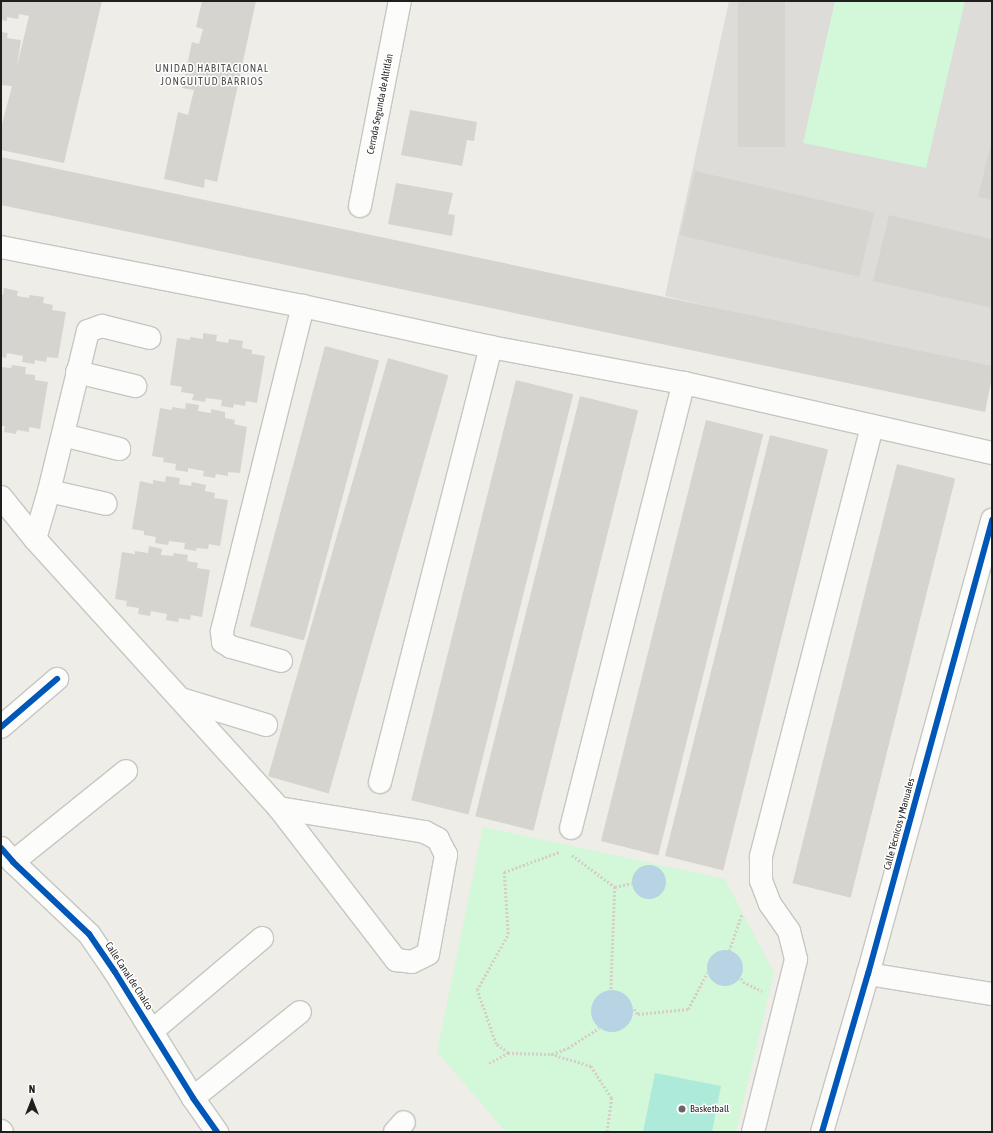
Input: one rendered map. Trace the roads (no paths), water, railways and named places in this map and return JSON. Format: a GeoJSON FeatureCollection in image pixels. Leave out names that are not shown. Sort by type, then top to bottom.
{"type":"FeatureCollection","features":[{"type":"Feature","properties":{"kind":"street","name":"Cerrada Segunda de Altitlán"},"geometry":{"type":"LineString","coordinates":[[360,206],[400,1]]}},
{"type":"Feature","properties":{"kind":"street"},"geometry":{"type":"LineString","coordinates":[[1,247],[303,306],[491,347],[684,383],[992,453]]}},
{"type":"Feature","properties":{"kind":"street"},"geometry":{"type":"LineString","coordinates":[[281,661],[230,647],[223,642],[222,631],[303,306]]}},
{"type":"Feature","properties":{"kind":"street"},"geometry":{"type":"LineString","coordinates":[[35,539],[49,491],[88,331],[102,326],[150,338]]}},
{"type":"Feature","properties":{"kind":"street"},"geometry":{"type":"LineString","coordinates":[[380,782],[491,347]]}},
{"type":"Feature","properties":{"kind":"street"},"geometry":{"type":"LineString","coordinates":[[77,372],[135,386]]}},
{"type":"Feature","properties":{"kind":"street"},"geometry":{"type":"LineString","coordinates":[[571,828],[684,383]]}},
{"type":"Feature","properties":{"kind":"street"},"geometry":{"type":"LineString","coordinates":[[753,1132],[796,959],[789,931],[770,904],[761,881],[761,856],[872,426]]}},
{"type":"Feature","properties":{"kind":"street"},"geometry":{"type":"LineString","coordinates":[[63,435],[119,449]]}},
{"type":"Feature","properties":{"kind":"street"},"geometry":{"type":"LineString","coordinates":[[49,491],[106,504]]}},
{"type":"Feature","properties":{"kind":"street"},"geometry":{"type":"LineString","coordinates":[[1,497],[35,539],[280,808],[396,960],[412,962],[428,954],[446,854],[438,839],[425,832],[280,808]]}},
{"type":"Feature","properties":{"kind":"street","name":"Calle Técnicos y Manuales"},"geometry":{"type":"LineString","coordinates":[[822,1132],[868,974],[992,520]]}},
{"type":"Feature","properties":{"kind":"street"},"geometry":{"type":"LineString","coordinates":[[1,727],[57,678]]}},
{"type":"Feature","properties":{"kind":"street"},"geometry":{"type":"LineString","coordinates":[[180,699],[266,725]]}},
{"type":"Feature","properties":{"kind":"street"},"geometry":{"type":"LineString","coordinates":[[7,855],[126,771]]}},
{"type":"Feature","properties":{"kind":"street","name":"Calle Canal de Chalco"},"geometry":{"type":"LineString","coordinates":[[7,855],[90,934],[193,1098],[217,1132]]}},
{"type":"Feature","properties":{"kind":"street"},"geometry":{"type":"LineString","coordinates":[[152,1031],[262,938]]}},
{"type":"Feature","properties":{"kind":"street"},"geometry":{"type":"LineString","coordinates":[[868,974],[992,994]]}},
{"type":"Feature","properties":{"kind":"street"},"geometry":{"type":"LineString","coordinates":[[193,1098],[300,1012]]}},
{"type":"Feature","properties":{"kind":"water"},"geometry":{"type":"Polygon","coordinates":[[[649,865],[661,870],[666,882],[661,894],[649,899],[637,894],[632,882],[637,870],[649,865]]]}},
{"type":"Feature","properties":{"kind":"water"},"geometry":{"type":"Polygon","coordinates":[[[729,950],[738,955],[742,961],[742,975],[738,981],[729,986],[721,986],[712,981],[708,975],[707,964],[712,955],[718,951],[729,950]]]}},
{"type":"Feature","properties":{"kind":"water"},"geometry":{"type":"Polygon","coordinates":[[[608,990],[616,990],[624,993],[630,999],[633,1011],[630,1023],[624,1029],[616,1032],[608,1032],[600,1029],[594,1023],[591,1015],[591,1007],[594,999],[600,993],[608,990]]]}},
{"type":"Feature","properties":{"kind":"place","name":"Basketball"},"geometry":{"type":"Point","coordinates":[682,1109]}},
{"type":"Feature","properties":{"kind":"district","name":"UNIDAD HABITACIONAL JONGUITUD BARRIOS"},"geometry":{"type":"Point","coordinates":[212,75]}}]}
